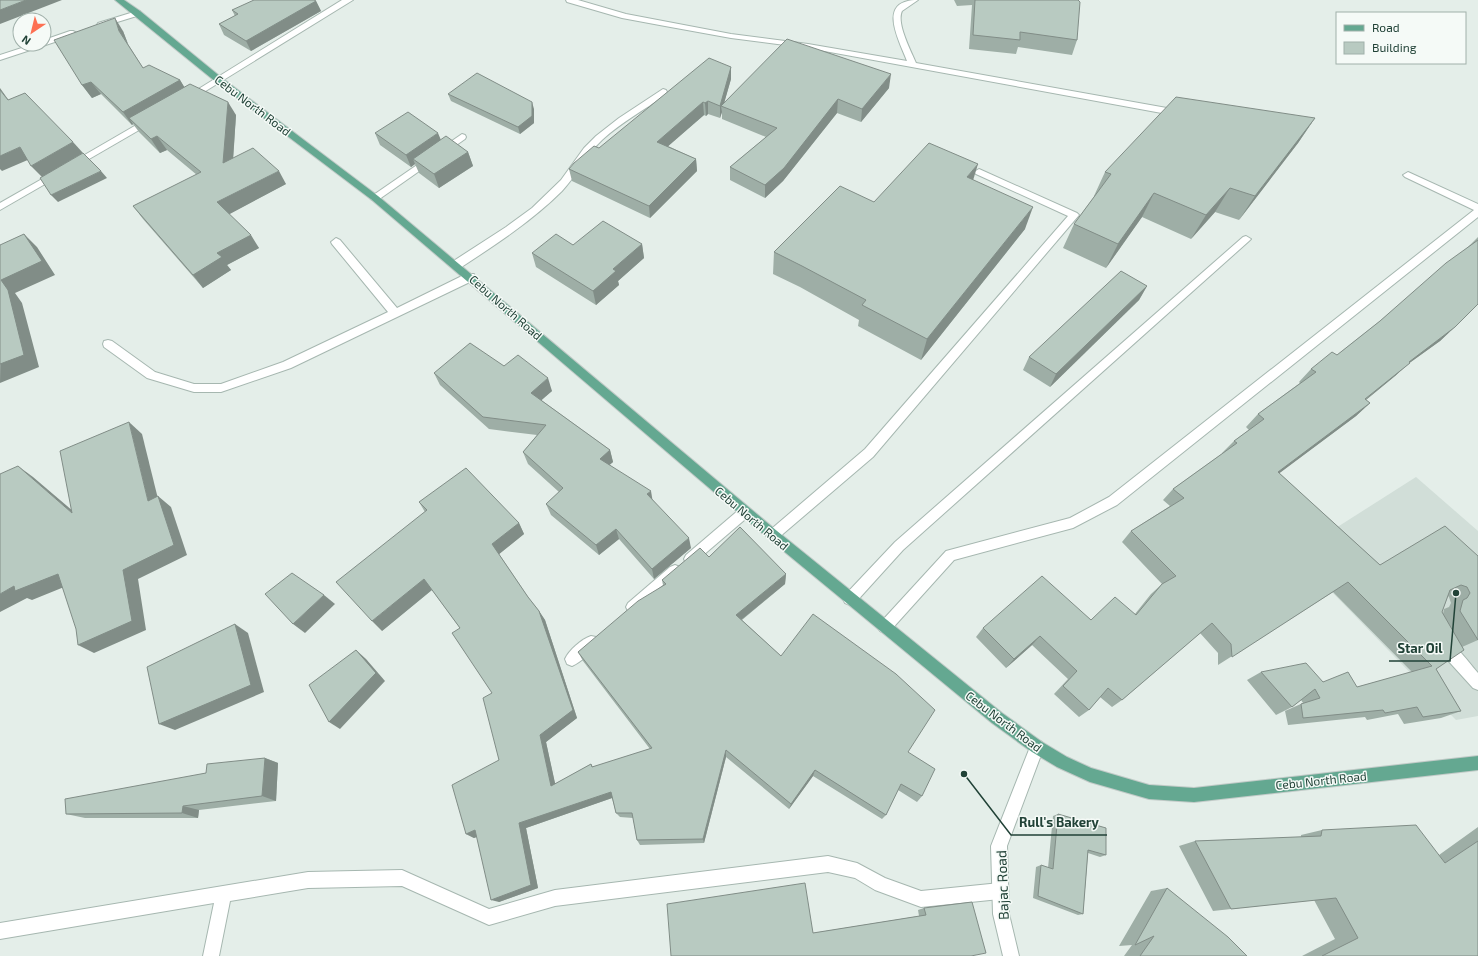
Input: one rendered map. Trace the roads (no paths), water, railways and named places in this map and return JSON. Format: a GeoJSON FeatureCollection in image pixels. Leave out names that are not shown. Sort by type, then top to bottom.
{"type":"FeatureCollection","features":[{"type":"Feature","properties":{"kind":"main road","name":"Cebu North Road"},"geometry":{"type":"LineString","coordinates":[[119,0],[137,12],[219,80],[375,198],[850,600],[997,718],[1037,747],[1062,762],[1090,775],[1149,792],[1194,795],[1478,763]]}},
{"type":"Feature","properties":{"kind":"street"},"geometry":{"type":"LineString","coordinates":[[179,103],[219,80],[339,4],[350,0]]}},
{"type":"Feature","properties":{"kind":"street"},"geometry":{"type":"LineString","coordinates":[[570,0],[625,16],[666,24],[731,36],[808,46],[1184,114]]}},
{"type":"Feature","properties":{"kind":"street"},"geometry":{"type":"LineString","coordinates":[[913,66],[896,21],[897,13],[905,5],[914,0]]}},
{"type":"Feature","properties":{"kind":"street"},"geometry":{"type":"LineString","coordinates":[[95,26],[137,12]]}},
{"type":"Feature","properties":{"kind":"street"},"geometry":{"type":"LineString","coordinates":[[52,41],[81,31]]}},
{"type":"Feature","properties":{"kind":"street"},"geometry":{"type":"LineString","coordinates":[[0,58],[18,52]]}},
{"type":"Feature","properties":{"kind":"street"},"geometry":{"type":"LineString","coordinates":[[456,265],[536,210],[560,187],[586,150],[598,138],[620,120],[663,92]]}},
{"type":"Feature","properties":{"kind":"street"},"geometry":{"type":"LineString","coordinates":[[0,207],[159,115]]}},
{"type":"Feature","properties":{"kind":"street"},"geometry":{"type":"LineString","coordinates":[[375,198],[462,137]]}},
{"type":"Feature","properties":{"kind":"street"},"geometry":{"type":"LineString","coordinates":[[773,535],[869,453],[1074,215],[979,172]]}},
{"type":"Feature","properties":{"kind":"street"},"geometry":{"type":"LineString","coordinates":[[1408,175],[1478,208]]}},
{"type":"Feature","properties":{"kind":"street"},"geometry":{"type":"LineString","coordinates":[[885,627],[950,555],[1073,523],[1113,501],[1478,212]]}},
{"type":"Feature","properties":{"kind":"street"},"geometry":{"type":"LineString","coordinates":[[850,600],[899,546],[1246,238]]}},
{"type":"Feature","properties":{"kind":"street"},"geometry":{"type":"LineString","coordinates":[[336,242],[394,313]]}},
{"type":"Feature","properties":{"kind":"street"},"geometry":{"type":"LineString","coordinates":[[108,344],[151,375],[194,388],[221,388],[287,365],[470,277]]}},
{"type":"Feature","properties":{"kind":"street"},"geometry":{"type":"LineString","coordinates":[[625,613],[745,512]]}},
{"type":"Feature","properties":{"kind":"street"},"geometry":{"type":"LineString","coordinates":[[1438,633],[1448,650],[1478,683]]}},
{"type":"Feature","properties":{"kind":"street"},"geometry":{"type":"LineString","coordinates":[[572,659],[601,634]]}},
{"type":"Feature","properties":{"kind":"street","name":"Bajac Road"},"geometry":{"type":"LineString","coordinates":[[1011,956],[1001,914],[1000,846],[1037,747]]}},
{"type":"Feature","properties":{"kind":"street"},"geometry":{"type":"LineString","coordinates":[[0,931],[308,880],[402,878],[489,917],[555,898],[828,864],[857,871],[881,884],[921,899],[1000,891]]}},
{"type":"Feature","properties":{"kind":"street"},"geometry":{"type":"LineString","coordinates":[[211,956],[224,894]]}},
{"type":"Feature","properties":{"kind":"place","name":"Star Oil"},"geometry":{"type":"Point","coordinates":[1456,593]}},
{"type":"Feature","properties":{"kind":"place","name":"Rull's Bakery"},"geometry":{"type":"Point","coordinates":[964,774]}}]}
